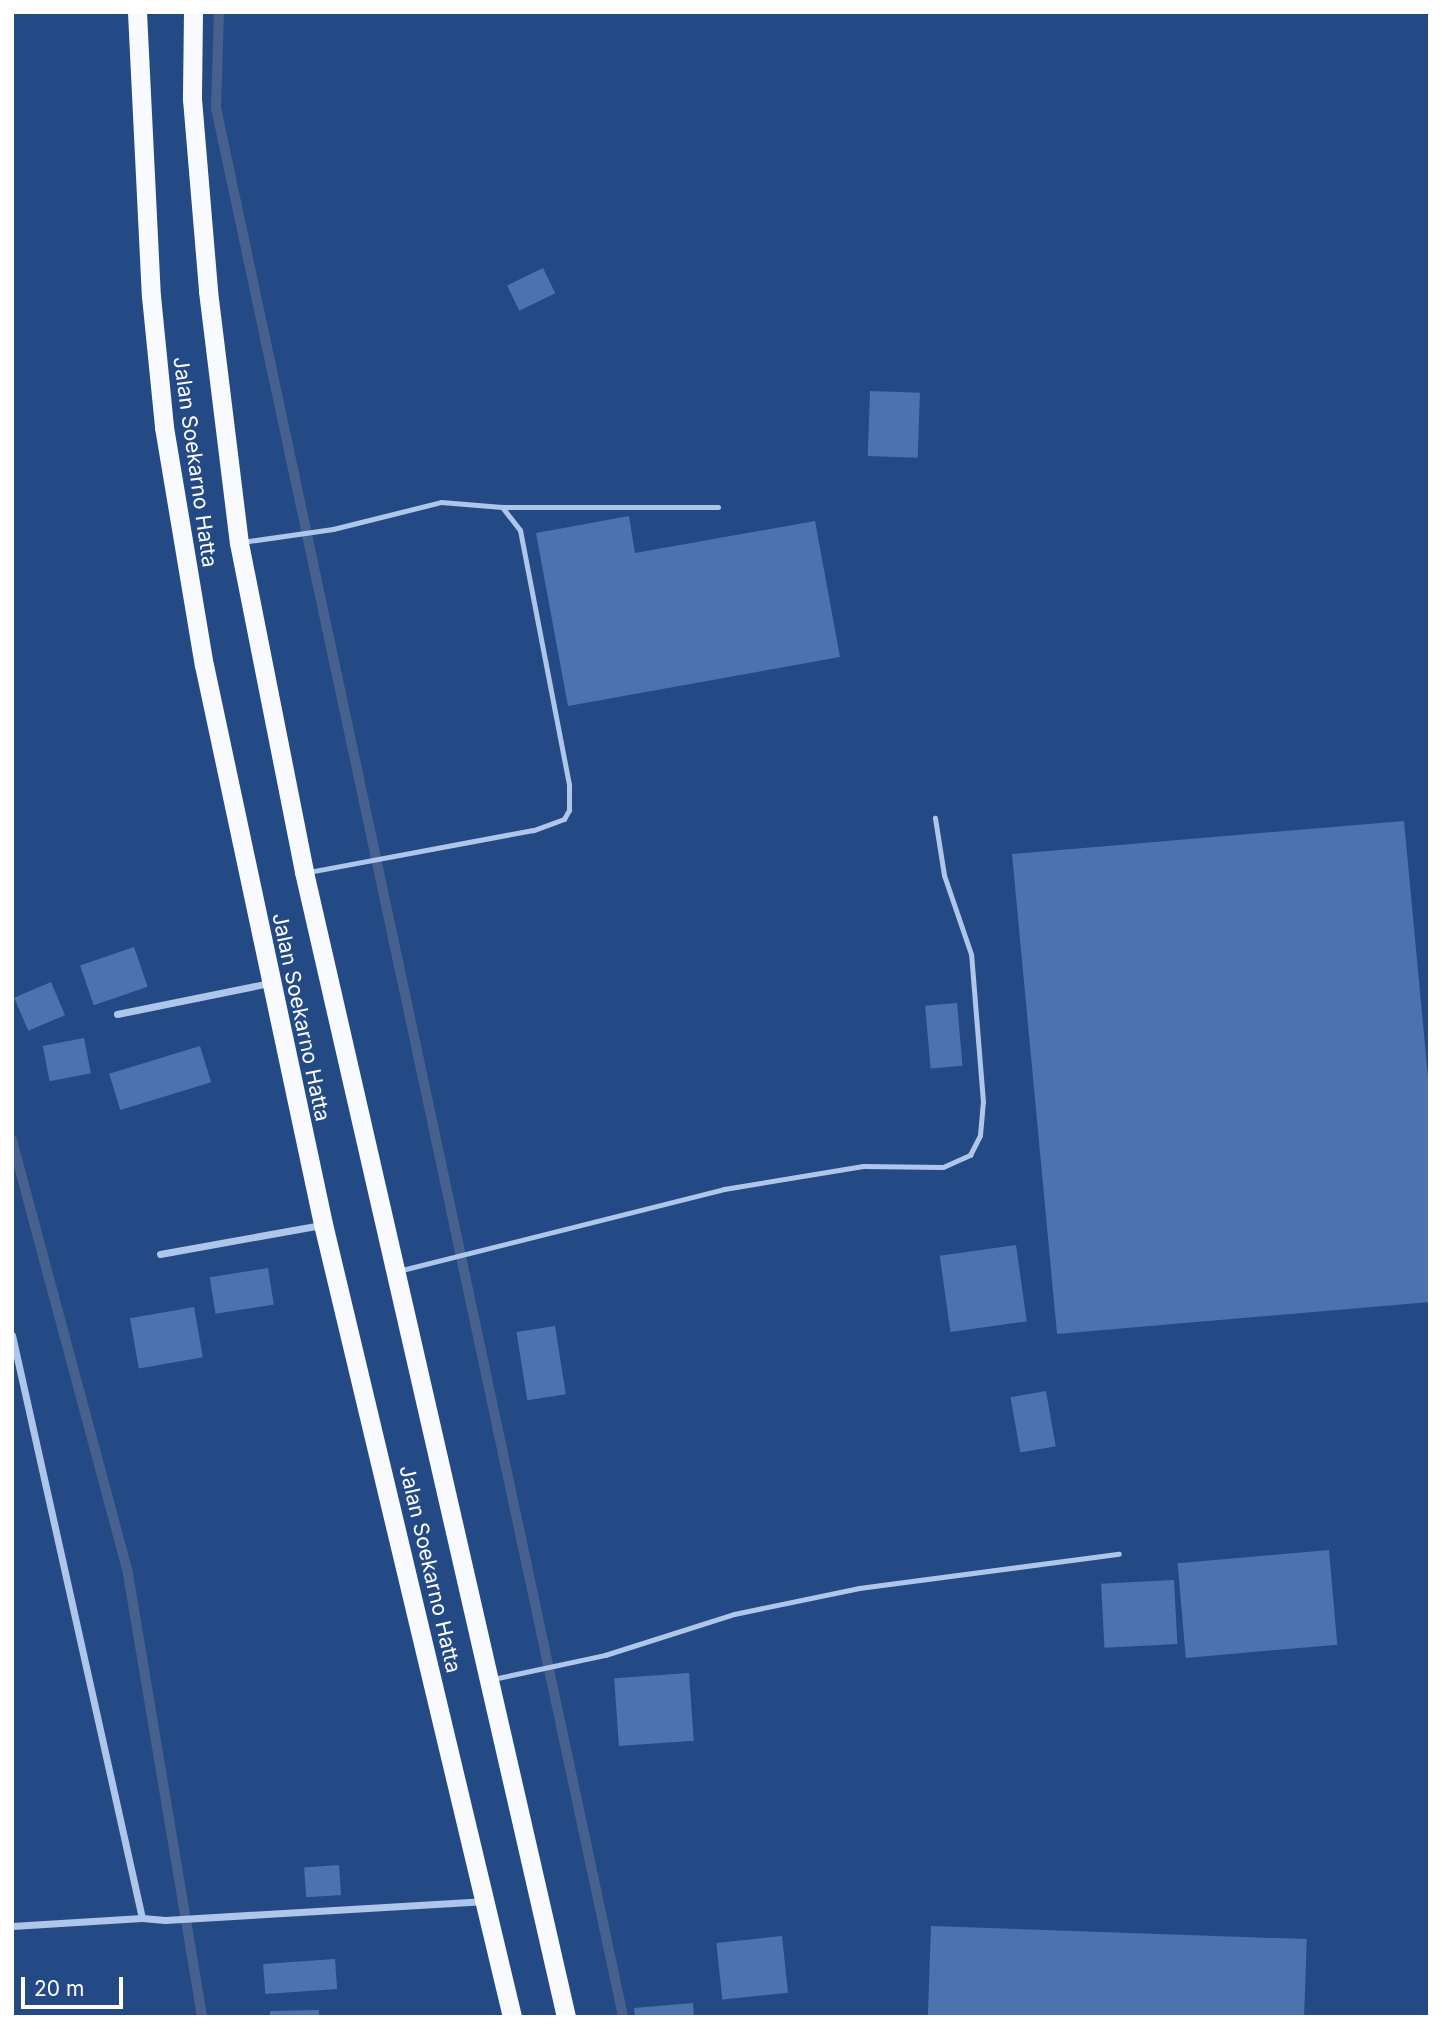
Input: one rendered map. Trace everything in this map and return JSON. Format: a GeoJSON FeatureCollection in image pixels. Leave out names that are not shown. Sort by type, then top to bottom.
{"type":"FeatureCollection","features":[{"type":"Feature","properties":{"kind":"highway","name":"Jalan Soekarno Hatta"},"geometry":{"type":"LineString","coordinates":[[137,12],[150,296],[164,427],[204,665],[269,982],[323,1224],[512,2017]]}},
{"type":"Feature","properties":{"kind":"highway","name":"Jalan Soekarno Hatta"},"geometry":{"type":"LineString","coordinates":[[193,12],[192,99],[207,277],[239,543],[304,873],[398,1272],[566,2017]]}},
{"type":"Feature","properties":{"kind":"street"},"geometry":{"type":"LineString","coordinates":[[117,1014],[269,982]]}},
{"type":"Feature","properties":{"kind":"street"},"geometry":{"type":"LineString","coordinates":[[160,1254],[323,1224]]}},
{"type":"Feature","properties":{"kind":"street"},"geometry":{"type":"LineString","coordinates":[[12,1335],[142,1918]]}},
{"type":"Feature","properties":{"kind":"street"},"geometry":{"type":"LineString","coordinates":[[12,1926],[486,1901]]}},
{"type":"Feature","properties":{"kind":"lane"},"geometry":{"type":"LineString","coordinates":[[239,543],[333,529],[441,502],[502,507],[718,507]]}},
{"type":"Feature","properties":{"kind":"lane"},"geometry":{"type":"LineString","coordinates":[[304,873],[397,853],[555,826],[569,810],[569,785],[520,530],[502,507]]}},
{"type":"Feature","properties":{"kind":"lane"},"geometry":{"type":"LineString","coordinates":[[398,1272],[493,1245],[724,1189],[863,1166],[943,1167],[970,1155],[980,1135],[983,1102],[971,954],[944,875],[935,818]]}},
{"type":"Feature","properties":{"kind":"lane"},"geometry":{"type":"LineString","coordinates":[[490,1679],[605,1655],[734,1614],[859,1588],[1119,1554]]}},
{"type":"Feature","properties":{"kind":"building"},"geometry":{"type":"Polygon","coordinates":[[[543,268],[555,293],[519,311],[507,286],[543,268]]]}},
{"type":"Feature","properties":{"kind":"building"},"geometry":{"type":"Polygon","coordinates":[[[870,391],[920,393],[918,458],[868,456],[870,391]]]}},
{"type":"Feature","properties":{"kind":"building"},"geometry":{"type":"Polygon","coordinates":[[[629,516],[635,553],[815,521],[840,657],[568,706],[536,533],[629,516]]]}},
{"type":"Feature","properties":{"kind":"building"},"geometry":{"type":"Polygon","coordinates":[[[1404,821],[1430,1099],[1430,1302],[1057,1334],[1012,854],[1404,821]]]}},
{"type":"Feature","properties":{"kind":"building"},"geometry":{"type":"Polygon","coordinates":[[[134,947],[148,987],[94,1005],[80,966],[134,947]]]}},
{"type":"Feature","properties":{"kind":"building"},"geometry":{"type":"Polygon","coordinates":[[[51,982],[65,1015],[28,1031],[14,998],[51,982]]]}},
{"type":"Feature","properties":{"kind":"building"},"geometry":{"type":"Polygon","coordinates":[[[957,1003],[962,1066],[931,1069],[925,1006],[957,1003]]]}},
{"type":"Feature","properties":{"kind":"building"},"geometry":{"type":"Polygon","coordinates":[[[84,1038],[91,1073],[50,1081],[43,1046],[84,1038]]]}},
{"type":"Feature","properties":{"kind":"building"},"geometry":{"type":"Polygon","coordinates":[[[200,1046],[211,1082],[120,1110],[109,1074],[200,1046]]]}},
{"type":"Feature","properties":{"kind":"building"},"geometry":{"type":"Polygon","coordinates":[[[1016,1245],[1027,1321],[950,1332],[940,1256],[1016,1245]]]}},
{"type":"Feature","properties":{"kind":"building"},"geometry":{"type":"Polygon","coordinates":[[[268,1268],[274,1305],[216,1314],[210,1277],[268,1268]]]}},
{"type":"Feature","properties":{"kind":"building"},"geometry":{"type":"Polygon","coordinates":[[[194,1307],[203,1357],[139,1369],[130,1318],[194,1307]]]}},
{"type":"Feature","properties":{"kind":"building"},"geometry":{"type":"Polygon","coordinates":[[[555,1326],[566,1394],[527,1400],[516,1332],[555,1326]]]}},
{"type":"Feature","properties":{"kind":"building"},"geometry":{"type":"Polygon","coordinates":[[[1046,1391],[1056,1446],[1020,1452],[1011,1397],[1046,1391]]]}},
{"type":"Feature","properties":{"kind":"building"},"geometry":{"type":"Polygon","coordinates":[[[1329,1550],[1337,1645],[1186,1658],[1178,1563],[1329,1550]]]}},
{"type":"Feature","properties":{"kind":"building"},"geometry":{"type":"Polygon","coordinates":[[[1174,1580],[1177,1644],[1104,1648],[1101,1584],[1174,1580]]]}},
{"type":"Feature","properties":{"kind":"building"},"geometry":{"type":"Polygon","coordinates":[[[689,1673],[694,1741],[619,1746],[614,1678],[689,1673]]]}},
{"type":"Feature","properties":{"kind":"building"},"geometry":{"type":"Polygon","coordinates":[[[339,1865],[341,1895],[306,1897],[304,1867],[339,1865]]]}},
{"type":"Feature","properties":{"kind":"building"},"geometry":{"type":"Polygon","coordinates":[[[931,1926],[1307,1939],[1304,2017],[928,2017],[931,1926]]]}},
{"type":"Feature","properties":{"kind":"building"},"geometry":{"type":"Polygon","coordinates":[[[782,1936],[788,1993],[722,2000],[716,1943],[782,1936]]]}},
{"type":"Feature","properties":{"kind":"building"},"geometry":{"type":"Polygon","coordinates":[[[335,1959],[337,1989],[265,1994],[263,1964],[335,1959]]]}},
{"type":"Feature","properties":{"kind":"building"},"geometry":{"type":"Polygon","coordinates":[[[693,2003],[694,2017],[635,2017],[634,2008],[693,2003]]]}},
{"type":"Feature","properties":{"kind":"building"},"geometry":{"type":"Polygon","coordinates":[[[319,2010],[319,2017],[270,2017],[270,2011],[319,2010]]]}},
{"type":"Feature","properties":{"kind":"waterway"},"geometry":{"type":"LineString","coordinates":[[219,12],[216,108],[623,2017]]}},
{"type":"Feature","properties":{"kind":"waterway"},"geometry":{"type":"LineString","coordinates":[[12,1140],[128,1574],[202,2017]]}}]}
